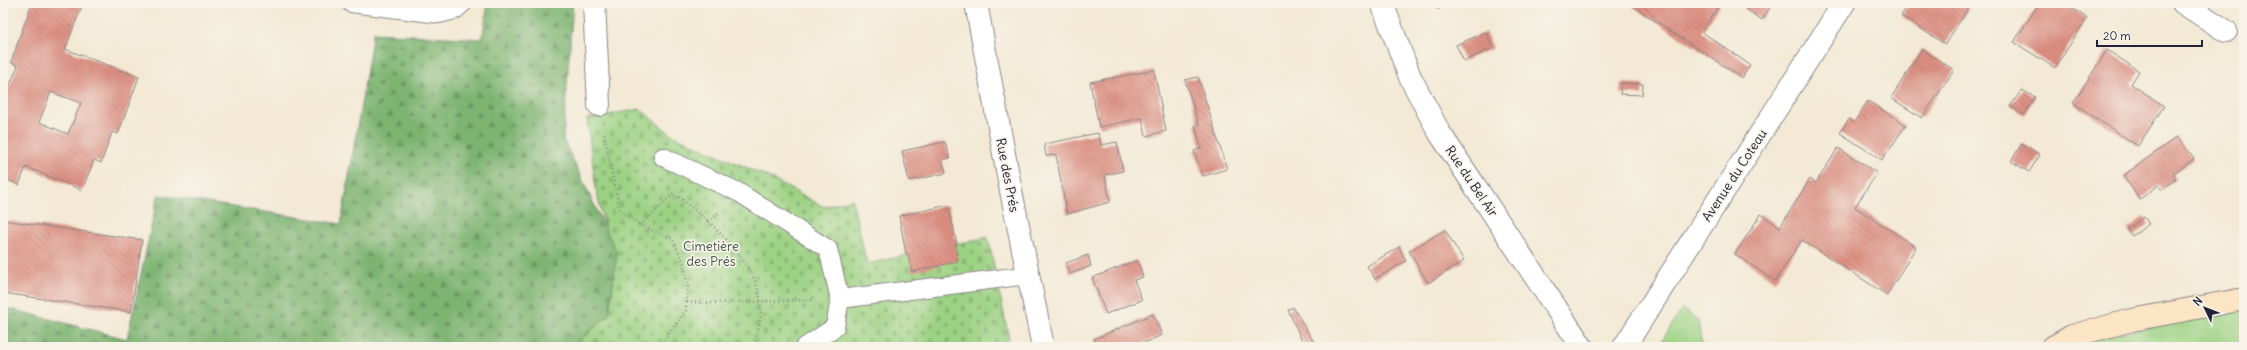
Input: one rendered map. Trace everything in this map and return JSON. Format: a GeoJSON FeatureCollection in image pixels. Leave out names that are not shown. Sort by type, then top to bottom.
{"type":"FeatureCollection","features":[{"type":"Feature","properties":{"kind":"main road"},"geometry":{"type":"LineString","coordinates":[[2053,347],[2072,336],[2132,320],[2238,303]]}},
{"type":"Feature","properties":{"kind":"street"},"geometry":{"type":"LineString","coordinates":[[594,3],[599,105]]}},
{"type":"Feature","properties":{"kind":"street","name":"Rue des Prés"},"geometry":{"type":"LineString","coordinates":[[976,3],[1043,347]]}},
{"type":"Feature","properties":{"kind":"street","name":"Rue du Bel Air"},"geometry":{"type":"LineString","coordinates":[[1382,3],[1410,77],[1439,132],[1582,347]]}},
{"type":"Feature","properties":{"kind":"street","name":"Avenue du Coteau"},"geometry":{"type":"LineString","coordinates":[[1624,347],[1844,3]]}},
{"type":"Feature","properties":{"kind":"street"},"geometry":{"type":"LineString","coordinates":[[2183,3],[2226,31]]}},
{"type":"Feature","properties":{"kind":"lane"},"geometry":{"type":"LineString","coordinates":[[351,3],[439,14],[454,10],[463,3]]}},
{"type":"Feature","properties":{"kind":"lane"},"geometry":{"type":"LineString","coordinates":[[664,157],[738,192],[828,249],[840,299],[835,327],[805,347]]}},
{"type":"Feature","properties":{"kind":"lane"},"geometry":{"type":"LineString","coordinates":[[840,299],[1029,275]]}},
{"type":"Feature","properties":{"kind":"path"},"geometry":{"type":"LineString","coordinates":[[599,105],[620,211],[641,225],[672,239],[683,261],[688,287],[686,310],[659,347]]}},
{"type":"Feature","properties":{"kind":"path"},"geometry":{"type":"LineString","coordinates":[[738,192],[709,222],[746,261],[762,303],[760,330],[752,347]]}},
{"type":"Feature","properties":{"kind":"path"},"geometry":{"type":"LineString","coordinates":[[641,225],[674,194]]}},
{"type":"Feature","properties":{"kind":"path"},"geometry":{"type":"LineString","coordinates":[[687,302],[762,303],[840,299]]}},
{"type":"Feature","properties":{"kind":"green space"},"geometry":{"type":"Polygon","coordinates":[[[488,3],[573,3],[563,139],[617,253],[609,315],[572,347],[3,347],[3,307],[127,339],[158,195],[341,224],[373,33],[482,39],[488,3]]]}},
{"type":"Feature","properties":{"kind":"green space","name":"Cimetière des Prés"},"geometry":{"type":"Polygon","coordinates":[[[640,109],[672,135],[768,177],[824,207],[852,199],[867,264],[988,237],[1009,339],[997,347],[572,347],[609,315],[617,253],[605,228],[596,189],[587,119],[640,109]]]}},
{"type":"Feature","properties":{"kind":"green space"},"geometry":{"type":"Polygon","coordinates":[[[2244,307],[2244,347],[2053,347],[2244,307]]]}},
{"type":"Feature","properties":{"kind":"green space"},"geometry":{"type":"Polygon","coordinates":[[[1682,309],[1698,320],[1702,347],[1658,347],[1682,309]]]}},
{"type":"Feature","properties":{"kind":"building"},"geometry":{"type":"Polygon","coordinates":[[[32,3],[74,3],[82,6],[65,49],[139,77],[118,134],[112,132],[101,163],[94,160],[82,190],[26,167],[19,185],[3,178],[3,101],[18,66],[11,62],[32,3]],[[51,92],[39,122],[68,134],[81,103],[51,92]]]}},
{"type":"Feature","properties":{"kind":"building"},"geometry":{"type":"Polygon","coordinates":[[[1435,3],[1454,3],[1438,9],[1435,3]]]}},
{"type":"Feature","properties":{"kind":"building"},"geometry":{"type":"Polygon","coordinates":[[[1628,3],[1721,3],[1702,32],[1750,65],[1742,78],[1628,3]]]}},
{"type":"Feature","properties":{"kind":"building"},"geometry":{"type":"Polygon","coordinates":[[[1737,3],[1773,3],[1762,20],[1737,3]]]}},
{"type":"Feature","properties":{"kind":"building"},"geometry":{"type":"Polygon","coordinates":[[[1909,3],[1972,3],[1945,44],[1901,16],[1909,3]]]}},
{"type":"Feature","properties":{"kind":"building"},"geometry":{"type":"Polygon","coordinates":[[[2039,3],[2064,3],[2087,18],[2055,68],[2014,42],[2039,3]]]}},
{"type":"Feature","properties":{"kind":"building"},"geometry":{"type":"Polygon","coordinates":[[[1486,32],[1493,48],[1464,61],[1456,45],[1486,32]]]}},
{"type":"Feature","properties":{"kind":"building"},"geometry":{"type":"Polygon","coordinates":[[[1922,49],[1954,70],[1922,118],[1891,98],[1922,49]]]}},
{"type":"Feature","properties":{"kind":"building"},"geometry":{"type":"Polygon","coordinates":[[[2107,50],[2139,71],[2131,84],[2164,106],[2138,146],[2073,103],[2107,50]]]}},
{"type":"Feature","properties":{"kind":"building"},"geometry":{"type":"Polygon","coordinates":[[[1154,70],[1166,131],[1146,136],[1142,118],[1099,127],[1090,82],[1154,70]]]}},
{"type":"Feature","properties":{"kind":"building"},"geometry":{"type":"Polygon","coordinates":[[[1198,77],[1227,169],[1203,176],[1194,151],[1201,148],[1195,125],[1199,125],[1185,80],[1198,77]]]}},
{"type":"Feature","properties":{"kind":"building"},"geometry":{"type":"Polygon","coordinates":[[[1621,83],[1643,84],[1642,95],[1620,94],[1621,83]]]}},
{"type":"Feature","properties":{"kind":"building"},"geometry":{"type":"Polygon","coordinates":[[[2022,90],[2035,97],[2024,115],[2010,106],[2022,90]]]}},
{"type":"Feature","properties":{"kind":"building"},"geometry":{"type":"Polygon","coordinates":[[[1868,101],[1906,125],[1882,160],[1840,133],[1849,119],[1854,122],[1868,101]]]}},
{"type":"Feature","properties":{"kind":"building"},"geometry":{"type":"Polygon","coordinates":[[[1098,133],[1101,145],[1117,142],[1123,171],[1105,175],[1110,202],[1067,214],[1056,155],[1046,156],[1044,144],[1098,133]]]}},
{"type":"Feature","properties":{"kind":"building"},"geometry":{"type":"Polygon","coordinates":[[[2177,137],[2194,159],[2173,174],[2176,179],[2162,190],[2159,185],[2140,199],[2123,176],[2177,137]]]}},
{"type":"Feature","properties":{"kind":"building"},"geometry":{"type":"Polygon","coordinates":[[[945,142],[950,158],[942,160],[946,173],[909,181],[902,151],[945,142]]]}},
{"type":"Feature","properties":{"kind":"building"},"geometry":{"type":"Polygon","coordinates":[[[2022,143],[2040,155],[2029,172],[2011,161],[2022,143]]]}},
{"type":"Feature","properties":{"kind":"building"},"geometry":{"type":"Polygon","coordinates":[[[1838,148],[1877,173],[1855,207],[1916,247],[1887,295],[1802,240],[1775,281],[1735,254],[1761,214],[1780,227],[1810,179],[1816,183],[1838,148]]]}},
{"type":"Feature","properties":{"kind":"building"},"geometry":{"type":"Polygon","coordinates":[[[948,205],[957,244],[955,244],[958,261],[912,272],[908,254],[906,254],[899,216],[948,205]]]}},
{"type":"Feature","properties":{"kind":"building"},"geometry":{"type":"Polygon","coordinates":[[[2144,217],[2149,224],[2132,236],[2127,229],[2144,217]]]}},
{"type":"Feature","properties":{"kind":"building"},"geometry":{"type":"Polygon","coordinates":[[[3,220],[142,240],[131,312],[3,293],[3,220]]]}},
{"type":"Feature","properties":{"kind":"building"},"geometry":{"type":"Polygon","coordinates":[[[1445,230],[1464,261],[1428,283],[1409,251],[1445,230]]]}},
{"type":"Feature","properties":{"kind":"building"},"geometry":{"type":"Polygon","coordinates":[[[1399,247],[1406,261],[1375,279],[1367,266],[1399,247]]]}},
{"type":"Feature","properties":{"kind":"building"},"geometry":{"type":"Polygon","coordinates":[[[1088,255],[1091,266],[1070,274],[1066,263],[1088,255]]]}},
{"type":"Feature","properties":{"kind":"building"},"geometry":{"type":"Polygon","coordinates":[[[1137,260],[1143,277],[1134,280],[1142,300],[1106,314],[1092,278],[1137,260]]]}},
{"type":"Feature","properties":{"kind":"building"},"geometry":{"type":"Polygon","coordinates":[[[1293,307],[1316,346],[1305,347],[1288,310],[1293,307]]]}},
{"type":"Feature","properties":{"kind":"building"},"geometry":{"type":"Polygon","coordinates":[[[1153,314],[1162,335],[1135,347],[1097,347],[1094,339],[1153,314]]]}}]}
